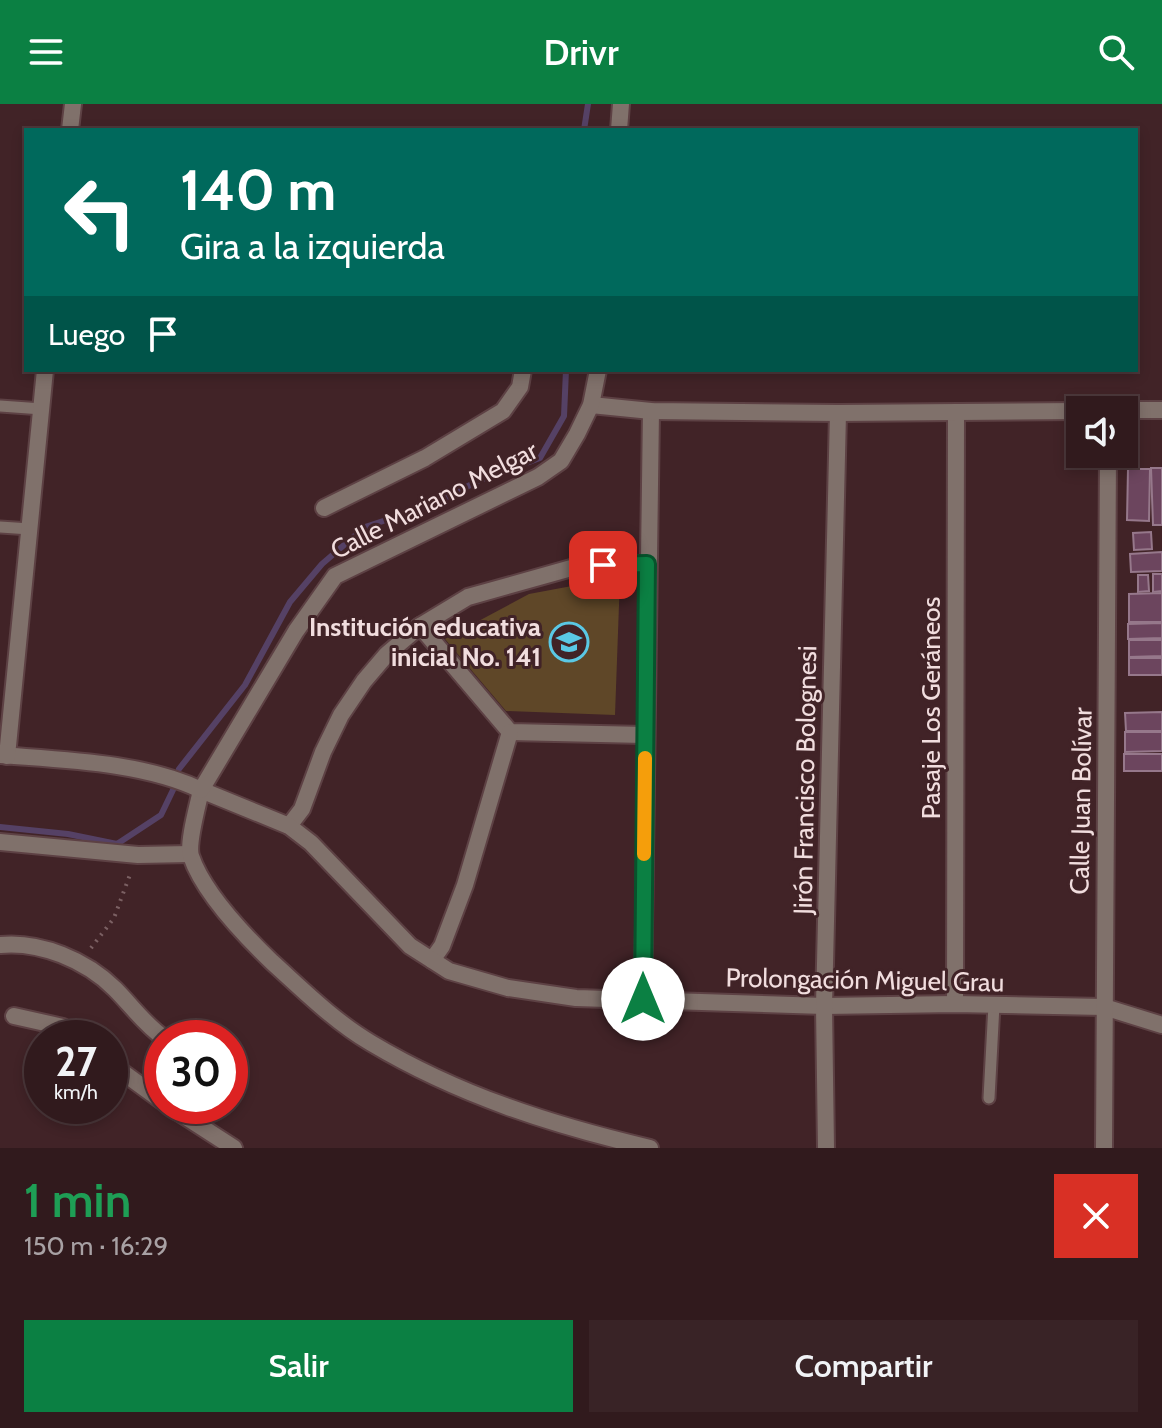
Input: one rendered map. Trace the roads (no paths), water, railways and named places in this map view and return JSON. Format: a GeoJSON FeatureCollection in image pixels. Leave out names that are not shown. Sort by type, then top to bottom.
{"type":"FeatureCollection","features":[{"type":"Feature","properties":{"kind":"street"},"geometry":{"type":"LineString","coordinates":[[70,128],[73,104]]}},
{"type":"Feature","properties":{"kind":"street"},"geometry":{"type":"LineString","coordinates":[[619,128],[621,104]]}},
{"type":"Feature","properties":{"kind":"street"},"geometry":{"type":"LineString","coordinates":[[4,755],[45,372]]}},
{"type":"Feature","properties":{"kind":"street"},"geometry":{"type":"LineString","coordinates":[[324,508],[425,458],[503,411],[520,387],[523,372]]}},
{"type":"Feature","properties":{"kind":"street","name":"Calle Mariano Melgar"},"geometry":{"type":"LineString","coordinates":[[201,790],[296,631],[335,576],[538,477],[561,461],[591,405],[598,372]]}},
{"type":"Feature","properties":{"kind":"street"},"geometry":{"type":"LineString","coordinates":[[591,405],[651,411],[1066,411]]}},
{"type":"Feature","properties":{"kind":"street"},"geometry":{"type":"LineString","coordinates":[[1138,410],[1162,410]]}},
{"type":"Feature","properties":{"kind":"street"},"geometry":{"type":"LineString","coordinates":[[643,999],[651,411]]}},
{"type":"Feature","properties":{"kind":"street","name":"Pasaje Los Geráneos"},"geometry":{"type":"LineString","coordinates":[[955,1004],[956,412]]}},
{"type":"Feature","properties":{"kind":"street","name":"Jirón Francisco Bolognesi"},"geometry":{"type":"LineString","coordinates":[[826,1148],[824,1006],[838,413]]}},
{"type":"Feature","properties":{"kind":"street","name":"Calle Juan Bolívar"},"geometry":{"type":"LineString","coordinates":[[1104,1148],[1108,468]]}},
{"type":"Feature","properties":{"kind":"street"},"geometry":{"type":"LineString","coordinates":[[289,826],[302,809],[323,752],[341,715],[387,654],[420,626],[468,597],[582,565],[647,564]]}},
{"type":"Feature","properties":{"kind":"street"},"geometry":{"type":"LineString","coordinates":[[420,626],[510,732],[645,735]]}},
{"type":"Feature","properties":{"kind":"street"},"geometry":{"type":"LineString","coordinates":[[432,960],[442,946],[465,885],[510,732]]}},
{"type":"Feature","properties":{"kind":"street","name":"Prolongación Miguel Grau"},"geometry":{"type":"LineString","coordinates":[[4,755],[79,762],[187,783],[289,826],[311,843],[410,946],[449,971],[508,988],[576,998],[824,1006],[955,1004],[1104,1007],[1162,1025]]}},
{"type":"Feature","properties":{"kind":"street"},"geometry":{"type":"LineString","coordinates":[[201,790],[190,854],[215,898],[247,938],[305,992],[369,1042],[486,1101],[544,1121],[650,1148]]}},
{"type":"Feature","properties":{"kind":"street"},"geometry":{"type":"LineString","coordinates":[[0,842],[138,855],[190,854]]}},
{"type":"Feature","properties":{"kind":"street"},"geometry":{"type":"LineString","coordinates":[[0,945],[20,943],[80,962],[112,986],[144,1020]]}},
{"type":"Feature","properties":{"kind":"street"},"geometry":{"type":"LineString","coordinates":[[14,1016],[32,1020]]}},
{"type":"Feature","properties":{"kind":"street"},"geometry":{"type":"LineString","coordinates":[[197,1124],[234,1148]]}},
{"type":"Feature","properties":{"kind":"lane"},"geometry":{"type":"LineString","coordinates":[[0,406],[42,409]]}},
{"type":"Feature","properties":{"kind":"lane"},"geometry":{"type":"LineString","coordinates":[[0,527],[30,529]]}},
{"type":"Feature","properties":{"kind":"lane"},"geometry":{"type":"LineString","coordinates":[[989,1098],[994,1005]]}},
{"type":"Feature","properties":{"kind":"waterway"},"geometry":{"type":"LineString","coordinates":[[584,128],[588,104]]}},
{"type":"Feature","properties":{"kind":"waterway"},"geometry":{"type":"LineString","coordinates":[[179,769],[245,685],[290,602],[322,564],[365,527],[429,506],[480,480],[540,458],[564,416],[566,372]]}},
{"type":"Feature","properties":{"kind":"waterway"},"geometry":{"type":"LineString","coordinates":[[0,827],[68,834],[117,844],[161,815],[173,790]]}},
{"type":"Feature","properties":{"kind":"place","name":"Institución educativa inicial No. 141"},"geometry":{"type":"Point","coordinates":[569,642]}}]}
